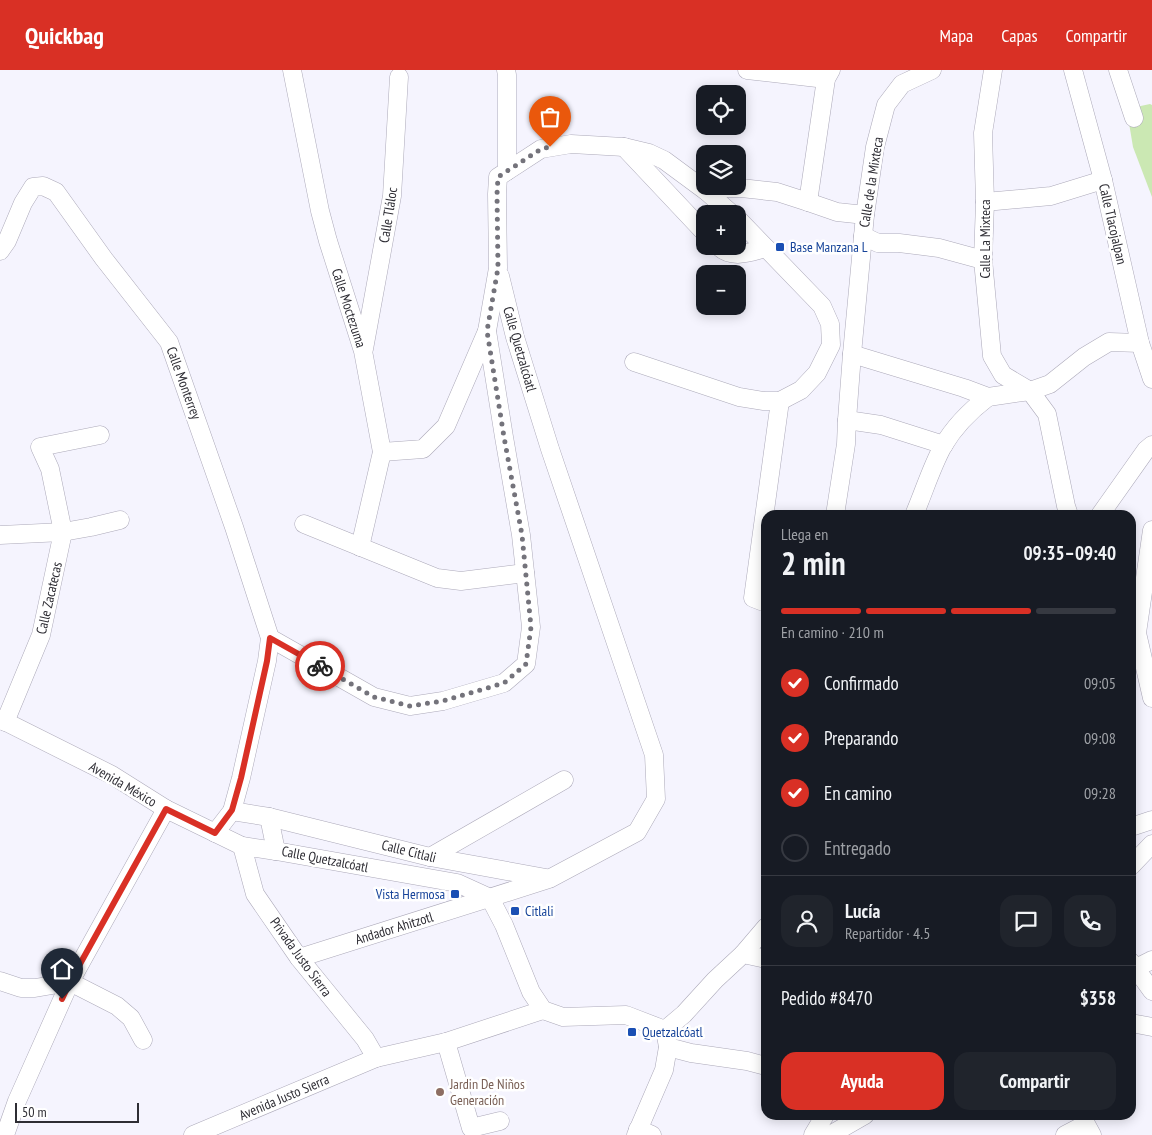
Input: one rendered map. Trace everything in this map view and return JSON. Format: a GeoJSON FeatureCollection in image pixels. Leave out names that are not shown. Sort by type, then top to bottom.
{"type":"FeatureCollection","features":[{"type":"Feature","properties":{"kind":"street","name":"Calle Moctezuma"},"geometry":{"type":"LineString","coordinates":[[292,70],[320,211],[363,351],[382,452],[360,547]]}},
{"type":"Feature","properties":{"kind":"street"},"geometry":{"type":"LineString","coordinates":[[506,70],[507,171]]}},
{"type":"Feature","properties":{"kind":"street"},"geometry":{"type":"LineString","coordinates":[[747,70],[828,75],[808,202]]}},
{"type":"Feature","properties":{"kind":"street","name":"Calle de la Mixteca"},"geometry":{"type":"LineString","coordinates":[[837,510],[846,444],[846,420],[865,215],[875,147],[886,105],[902,84],[932,70]]}},
{"type":"Feature","properties":{"kind":"street","name":"Calle La Mixteca"},"geometry":{"type":"LineString","coordinates":[[993,70],[983,133],[985,202],[983,260],[992,356],[1003,375],[1030,391],[1047,414],[1067,510]]}},
{"type":"Feature","properties":{"kind":"street","name":"Calle Tlacojalpan"},"geometry":{"type":"LineString","coordinates":[[1073,70],[1103,180],[1140,343],[1152,379]]}},
{"type":"Feature","properties":{"kind":"street"},"geometry":{"type":"LineString","coordinates":[[1118,70],[1134,118]]}},
{"type":"Feature","properties":{"kind":"street","name":"Calle Tláloc"},"geometry":{"type":"LineString","coordinates":[[363,351],[392,196],[399,77]]}},
{"type":"Feature","properties":{"kind":"street"},"geometry":{"type":"LineString","coordinates":[[498,268],[498,177],[541,149],[571,144],[624,147],[649,153],[664,160],[696,184]]}},
{"type":"Feature","properties":{"kind":"street"},"geometry":{"type":"LineString","coordinates":[[624,147],[696,223]]}},
{"type":"Feature","properties":{"kind":"street"},"geometry":{"type":"LineString","coordinates":[[985,202],[1051,196],[1103,180]]}},
{"type":"Feature","properties":{"kind":"street","name":"Calle Monterrey"},"geometry":{"type":"LineString","coordinates":[[0,252],[7,241],[23,203],[33,187],[43,186],[56,192],[104,259],[169,342],[234,527],[270,638]]}},
{"type":"Feature","properties":{"kind":"street"},"geometry":{"type":"LineString","coordinates":[[746,189],[777,192],[836,212],[865,215]]}},
{"type":"Feature","properties":{"kind":"street"},"geometry":{"type":"LineString","coordinates":[[711,195],[722,205]]}},
{"type":"Feature","properties":{"kind":"street"},"geometry":{"type":"LineString","coordinates":[[634,362],[739,397],[764,401],[780,401],[801,390],[817,373],[831,345],[830,324],[822,306],[746,227]]}},
{"type":"Feature","properties":{"kind":"street"},"geometry":{"type":"LineString","coordinates":[[863,236],[878,243],[899,243],[939,248],[983,260]]}},
{"type":"Feature","properties":{"kind":"street"},"geometry":{"type":"LineString","coordinates":[[746,252],[766,248]]}},
{"type":"Feature","properties":{"kind":"street","name":"Calle Quetzalcóatl"},"geometry":{"type":"LineString","coordinates":[[270,638],[374,697],[410,706],[443,701],[504,683],[526,664],[531,627],[522,535],[487,331],[498,268]]}},
{"type":"Feature","properties":{"kind":"street","name":"Calle Quetzalcóatl"},"geometry":{"type":"LineString","coordinates":[[498,268],[515,337],[550,449],[654,756],[656,799],[636,832],[549,879]]}},
{"type":"Feature","properties":{"kind":"street"},"geometry":{"type":"LineString","coordinates":[[822,306],[855,320]]}},
{"type":"Feature","properties":{"kind":"street"},"geometry":{"type":"LineString","coordinates":[[382,452],[423,448],[446,426],[487,331]]}},
{"type":"Feature","properties":{"kind":"street"},"geometry":{"type":"LineString","coordinates":[[852,354],[988,397],[1030,391],[1050,384],[1084,357],[1109,342],[1140,343]]}},
{"type":"Feature","properties":{"kind":"street"},"geometry":{"type":"LineString","coordinates":[[916,510],[927,480],[944,445],[974,408],[988,397]]}},
{"type":"Feature","properties":{"kind":"street"},"geometry":{"type":"LineString","coordinates":[[765,510],[780,401]]}},
{"type":"Feature","properties":{"kind":"street"},"geometry":{"type":"LineString","coordinates":[[846,420],[881,425],[944,445]]}},
{"type":"Feature","properties":{"kind":"street","name":"Calle Zacatecas"},"geometry":{"type":"LineString","coordinates":[[2,720],[41,635],[63,532],[50,470],[40,448],[100,435]]}},
{"type":"Feature","properties":{"kind":"street"},"geometry":{"type":"LineString","coordinates":[[1104,510],[1146,450],[1152,446]]}},
{"type":"Feature","properties":{"kind":"street"},"geometry":{"type":"LineString","coordinates":[[0,535],[63,532],[91,528],[120,520]]}},
{"type":"Feature","properties":{"kind":"street"},"geometry":{"type":"LineString","coordinates":[[304,524],[437,578],[461,581],[526,573]]}},
{"type":"Feature","properties":{"kind":"street"},"geometry":{"type":"LineString","coordinates":[[1152,530],[1137,633],[1152,698]]}},
{"type":"Feature","properties":{"kind":"street"},"geometry":{"type":"LineString","coordinates":[[761,540],[753,598],[761,601]]}},
{"type":"Feature","properties":{"kind":"street"},"geometry":{"type":"LineString","coordinates":[[215,833],[232,810],[267,661],[270,638]]}},
{"type":"Feature","properties":{"kind":"street","name":"Avenida México"},"geometry":{"type":"LineString","coordinates":[[2,720],[112,775],[166,809],[242,846],[276,851]]}},
{"type":"Feature","properties":{"kind":"street"},"geometry":{"type":"LineString","coordinates":[[430,857],[564,780]]}},
{"type":"Feature","properties":{"kind":"street"},"geometry":{"type":"LineString","coordinates":[[5,1135],[17,1101],[70,982],[166,809]]}},
{"type":"Feature","properties":{"kind":"street"},"geometry":{"type":"LineString","coordinates":[[232,810],[269,816]]}},
{"type":"Feature","properties":{"kind":"street","name":"Calle Quetzalcóatl"},"geometry":{"type":"LineString","coordinates":[[269,816],[276,851],[457,883],[490,898]]}},
{"type":"Feature","properties":{"kind":"street","name":"Calle Citlali"},"geometry":{"type":"LineString","coordinates":[[269,816],[430,857],[549,879]]}},
{"type":"Feature","properties":{"kind":"street"},"geometry":{"type":"LineString","coordinates":[[1136,825],[1152,820]]}},
{"type":"Feature","properties":{"kind":"street"},"geometry":{"type":"LineString","coordinates":[[1136,861],[1152,844]]}},
{"type":"Feature","properties":{"kind":"street","name":"Privada Justo Sierra"},"geometry":{"type":"LineString","coordinates":[[242,846],[255,894],[298,958],[366,1039],[376,1058]]}},
{"type":"Feature","properties":{"kind":"street"},"geometry":{"type":"LineString","coordinates":[[549,879],[490,898],[504,925],[531,992],[543,1010],[563,1017],[626,1015],[691,1053],[761,1065]]}},
{"type":"Feature","properties":{"kind":"street","name":"Andador Ahitzotl"},"geometry":{"type":"LineString","coordinates":[[298,958],[490,898]]}},
{"type":"Feature","properties":{"kind":"street"},"geometry":{"type":"LineString","coordinates":[[642,1133],[664,1070],[667,1039],[684,1014],[761,933]]}},
{"type":"Feature","properties":{"kind":"street"},"geometry":{"type":"LineString","coordinates":[[743,954],[761,958]]}},
{"type":"Feature","properties":{"kind":"street"},"geometry":{"type":"LineString","coordinates":[[1136,964],[1152,960]]}},
{"type":"Feature","properties":{"kind":"street"},"geometry":{"type":"LineString","coordinates":[[1136,969],[1152,991]]}},
{"type":"Feature","properties":{"kind":"street"},"geometry":{"type":"LineString","coordinates":[[0,981],[21,988],[35,988],[70,982],[117,1006],[131,1018],[143,1040]]}},
{"type":"Feature","properties":{"kind":"street","name":"Avenida Justo Sierra"},"geometry":{"type":"LineString","coordinates":[[193,1135],[212,1131],[376,1058],[446,1042],[543,1010]]}},
{"type":"Feature","properties":{"kind":"street"},"geometry":{"type":"LineString","coordinates":[[1136,1024],[1152,1027]]}},
{"type":"Feature","properties":{"kind":"street"},"geometry":{"type":"LineString","coordinates":[[446,1042],[471,1128],[500,1121]]}},
{"type":"Feature","properties":{"kind":"street"},"geometry":{"type":"LineString","coordinates":[[813,1135],[822,1120]]}},
{"type":"Feature","properties":{"kind":"street"},"geometry":{"type":"LineString","coordinates":[[830,1135],[856,1120]]}},
{"type":"Feature","properties":{"kind":"street"},"geometry":{"type":"LineString","coordinates":[[1065,1135],[1089,1129]]}},
{"type":"Feature","properties":{"kind":"green space"},"geometry":{"type":"Polygon","coordinates":[[[1152,105],[1152,197],[1133,147],[1129,123],[1136,107],[1152,105]]]}},
{"type":"Feature","properties":{"kind":"way so far"},"geometry":{"type":"LineString","coordinates":[[320,666],[374,697],[410,706],[443,701],[504,683],[526,664],[531,627],[522,535],[487,331],[498,268],[498,177],[541,149],[550,147]]}},
{"type":"Feature","properties":{"kind":"place","name":"Base Manzana L"},"geometry":{"type":"Point","coordinates":[780,247]}},
{"type":"Feature","properties":{"kind":"place","name":"Vista Hermosa"},"geometry":{"type":"Point","coordinates":[455,894]}},
{"type":"Feature","properties":{"kind":"place","name":"Citlali"},"geometry":{"type":"Point","coordinates":[515,911]}},
{"type":"Feature","properties":{"kind":"place","name":"Quetzalcóatl"},"geometry":{"type":"Point","coordinates":[632,1032]}},
{"type":"Feature","properties":{"kind":"place","name":"Jardin De Niños Generación"},"geometry":{"type":"Point","coordinates":[440,1092]}},
{"type":"Feature","properties":{"kind":"route"},"geometry":{"type":"LineString","coordinates":[[62,999],[166,809],[215,833],[232,810],[267,661],[270,638],[320,666]]}}]}
